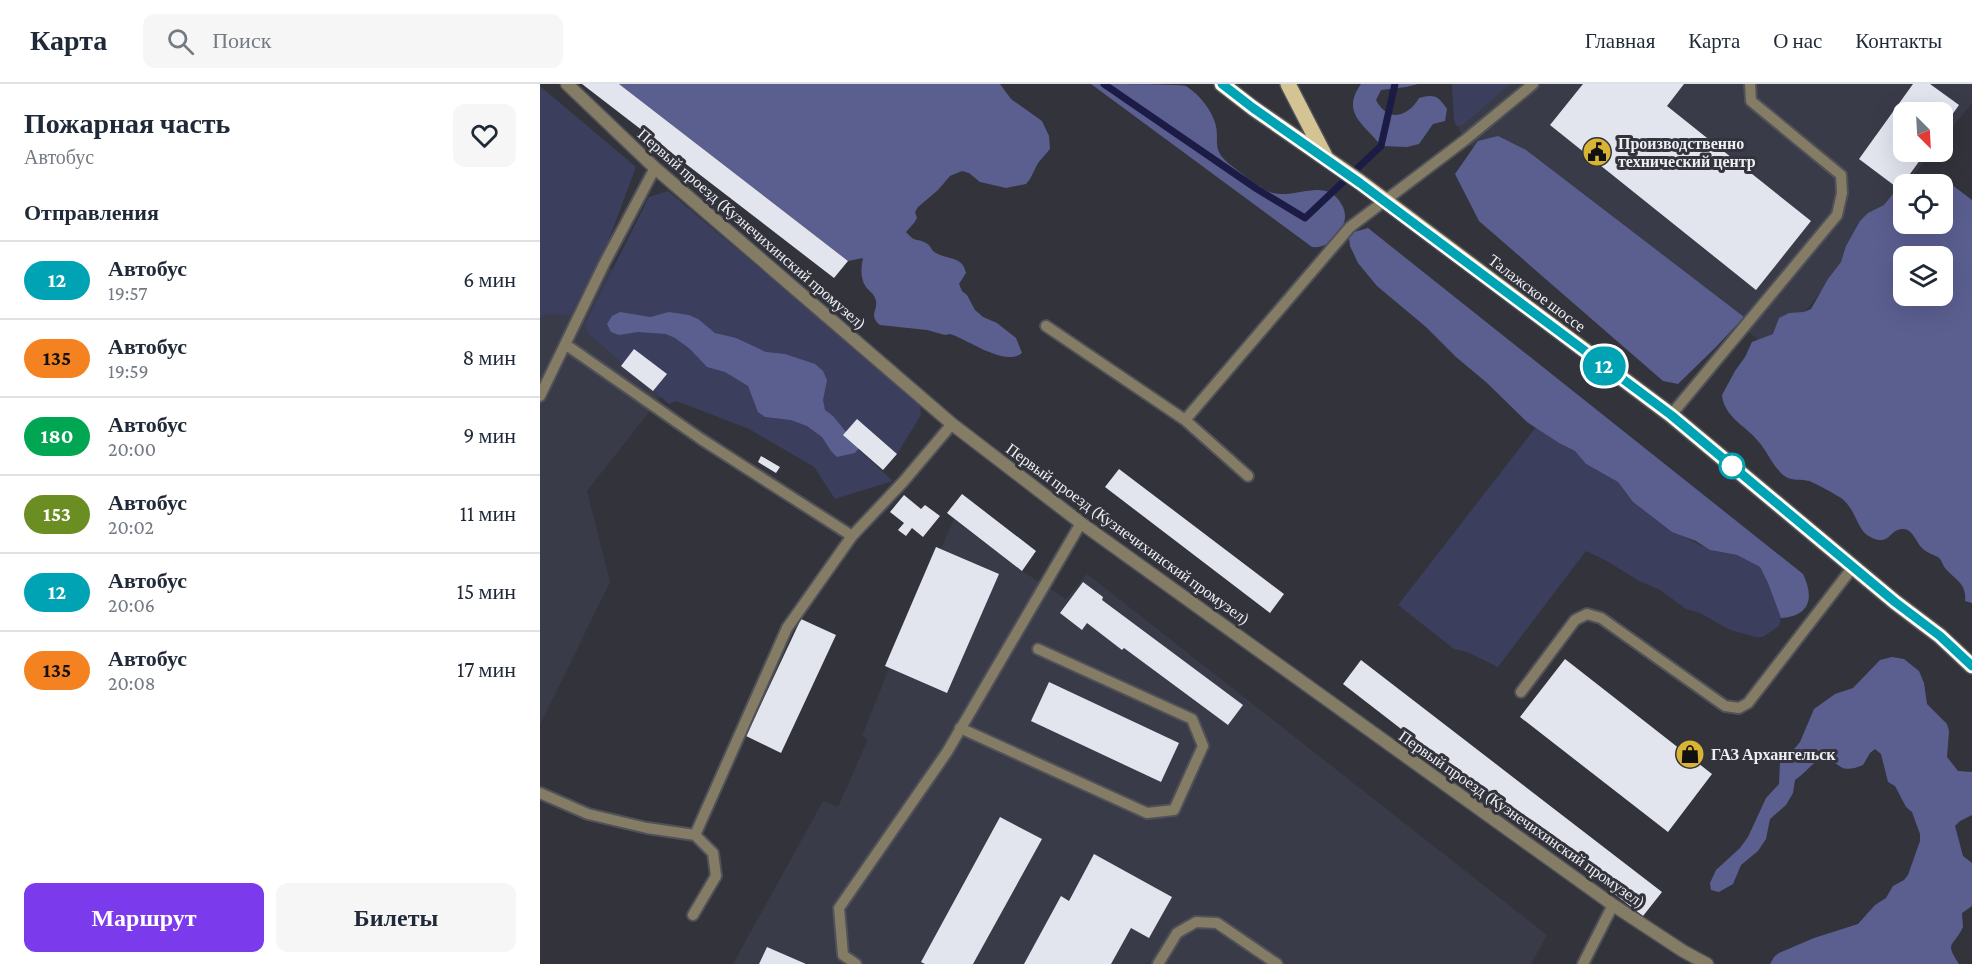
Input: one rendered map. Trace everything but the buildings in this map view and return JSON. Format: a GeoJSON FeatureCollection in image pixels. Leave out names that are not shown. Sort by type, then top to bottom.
{"type":"FeatureCollection","features":[{"type":"Feature","properties":{"kind":"main road","name":"Талажское шоссе"},"geometry":{"type":"LineString","coordinates":[[1222,84],[1360,183],[1671,415],[1853,567],[1940,636],[1972,666]]}},
{"type":"Feature","properties":{"kind":"main road"},"geometry":{"type":"LineString","coordinates":[[1288,84],[1327,161]]}},
{"type":"Feature","properties":{"kind":"street","name":"Первый проезд (Кузнечихинский промузел)"},"geometry":{"type":"LineString","coordinates":[[567,84],[655,168],[951,424],[1081,523],[1613,905],[1707,964]]}},
{"type":"Feature","properties":{"kind":"lane"},"geometry":{"type":"LineString","coordinates":[[1185,420],[1350,227],[1533,84]]}},
{"type":"Feature","properties":{"kind":"lane"},"geometry":{"type":"LineString","coordinates":[[1671,415],[1837,215],[1842,193],[1841,175],[1751,101],[1750,84]]}},
{"type":"Feature","properties":{"kind":"lane"},"geometry":{"type":"LineString","coordinates":[[540,396],[604,264],[655,168]]}},
{"type":"Feature","properties":{"kind":"lane"},"geometry":{"type":"LineString","coordinates":[[1046,326],[1185,420],[1248,476]]}},
{"type":"Feature","properties":{"kind":"lane"},"geometry":{"type":"LineString","coordinates":[[565,344],[701,439],[852,536]]}},
{"type":"Feature","properties":{"kind":"lane"},"geometry":{"type":"LineString","coordinates":[[695,835],[787,628],[852,536],[903,482],[951,424]]}},
{"type":"Feature","properties":{"kind":"lane"},"geometry":{"type":"LineString","coordinates":[[856,964],[843,955],[839,908],[946,752],[1081,523]]}},
{"type":"Feature","properties":{"kind":"lane"},"geometry":{"type":"LineString","coordinates":[[1521,692],[1575,620],[1587,614],[1601,618],[1725,706],[1738,708],[1748,703],[1853,567]]}},
{"type":"Feature","properties":{"kind":"lane"},"geometry":{"type":"LineString","coordinates":[[960,728],[1147,813],[1174,810],[1203,746],[1192,719],[1038,649]]}},
{"type":"Feature","properties":{"kind":"lane"},"geometry":{"type":"LineString","coordinates":[[540,793],[588,814],[647,828],[695,835],[713,853],[716,876],[693,915]]}},
{"type":"Feature","properties":{"kind":"lane"},"geometry":{"type":"LineString","coordinates":[[1583,964],[1613,905]]}},
{"type":"Feature","properties":{"kind":"lane"},"geometry":{"type":"LineString","coordinates":[[1158,964],[1177,933],[1196,922],[1217,923],[1277,964]]}},
{"type":"Feature","properties":{"kind":"shaded area"},"geometry":{"type":"Polygon","coordinates":[[[619,84],[1000,84],[1011,99],[1042,121],[1049,136],[1050,149],[1038,163],[1026,184],[1006,188],[980,182],[969,173],[962,171],[950,176],[918,207],[915,212],[917,218],[906,232],[914,239],[928,244],[934,252],[962,264],[966,273],[959,284],[962,291],[967,295],[975,310],[983,317],[997,323],[1016,338],[1022,353],[1006,357],[950,334],[880,325],[874,318],[876,302],[863,280],[861,269],[863,258],[848,261],[619,84]]]}},
{"type":"Feature","properties":{"kind":"shaded area"},"geometry":{"type":"Polygon","coordinates":[[[1091,84],[1186,86],[1201,98],[1212,114],[1216,126],[1218,149],[1228,163],[1273,193],[1312,190],[1329,192],[1337,197],[1343,207],[1345,219],[1341,229],[1328,243],[1312,247],[1091,84]]]}},
{"type":"Feature","properties":{"kind":"shaded area"},"geometry":{"type":"Polygon","coordinates":[[[1361,84],[1418,84],[1381,90],[1376,100],[1386,112],[1398,115],[1409,110],[1419,98],[1433,96],[1439,99],[1447,109],[1445,121],[1433,124],[1419,144],[1407,147],[1381,146],[1362,125],[1354,111],[1355,94],[1361,84]]]}},
{"type":"Feature","properties":{"kind":"shaded area"},"geometry":{"type":"Polygon","coordinates":[[[1452,84],[1972,84],[1972,103],[1953,127],[1953,102],[1893,102],[1893,162],[1925,162],[1914,174],[1893,174],[1893,201],[1773,352],[1744,328],[1652,311],[1465,140],[1454,120],[1452,84]]]}},
{"type":"Feature","properties":{"kind":"shaded area"},"geometry":{"type":"Polygon","coordinates":[[[1452,84],[1510,84],[1463,125],[1456,126],[1452,84]]]}},
{"type":"Feature","properties":{"kind":"shaded area"},"geometry":{"type":"Polygon","coordinates":[[[540,86],[636,167],[605,250],[570,315],[547,314],[540,319],[540,86]]]}},
{"type":"Feature","properties":{"kind":"shaded area"},"geometry":{"type":"Polygon","coordinates":[[[1498,136],[1526,150],[1744,317],[1678,384],[1663,381],[1479,221],[1455,174],[1478,141],[1498,136]]]}},
{"type":"Feature","properties":{"kind":"shaded area"},"geometry":{"type":"Polygon","coordinates":[[[1953,186],[1972,200],[1972,603],[1965,601],[1964,590],[1960,582],[1945,568],[1939,558],[1920,546],[1910,532],[1899,529],[1885,539],[1875,539],[1864,532],[1850,507],[1841,498],[1811,482],[1791,479],[1781,473],[1758,441],[1731,415],[1722,395],[1752,342],[1773,334],[1779,318],[1789,313],[1811,309],[1828,279],[1841,262],[1846,246],[1860,221],[1868,213],[1884,205],[1893,194],[1893,234],[1953,234],[1953,186]]]}},
{"type":"Feature","properties":{"kind":"shaded area"},"geometry":{"type":"Polygon","coordinates":[[[668,191],[920,403],[921,415],[897,454],[857,420],[843,435],[893,481],[835,499],[814,467],[749,429],[676,401],[669,404],[588,333],[585,324],[649,197],[668,191]]]}},
{"type":"Feature","properties":{"kind":"shaded area"},"geometry":{"type":"Polygon","coordinates":[[[540,218],[708,337],[587,491],[610,582],[540,725],[540,218]]]}},
{"type":"Feature","properties":{"kind":"shaded area"},"geometry":{"type":"Polygon","coordinates":[[[1368,228],[1803,574],[1809,598],[1804,609],[1799,614],[1781,618],[1760,567],[1737,555],[1710,550],[1696,541],[1672,532],[1633,502],[1618,482],[1586,464],[1575,451],[1527,422],[1426,327],[1377,286],[1358,263],[1349,238],[1354,232],[1368,228]]]}},
{"type":"Feature","properties":{"kind":"shaded area"},"geometry":{"type":"Polygon","coordinates":[[[620,312],[650,317],[669,312],[689,315],[698,319],[715,333],[736,338],[766,352],[785,354],[815,364],[823,371],[827,380],[823,400],[825,410],[846,432],[862,444],[855,453],[837,457],[822,437],[807,426],[791,420],[765,417],[758,412],[748,386],[725,372],[707,367],[690,349],[675,338],[666,334],[638,332],[619,335],[611,332],[607,324],[612,316],[620,312]]]}},
{"type":"Feature","properties":{"kind":"shaded area"},"geometry":{"type":"Polygon","coordinates":[[[1536,427],[1575,451],[1586,464],[1618,482],[1633,502],[1665,527],[1702,546],[1718,552],[1737,555],[1760,567],[1781,618],[1779,626],[1763,637],[1730,630],[1700,613],[1686,609],[1660,590],[1639,581],[1586,551],[1498,667],[1467,652],[1454,649],[1398,605],[1536,427]]]}},
{"type":"Feature","properties":{"kind":"shaded area"},"geometry":{"type":"Polygon","coordinates":[[[954,519],[1022,571],[1066,599],[1087,574],[1547,935],[1531,964],[733,964],[823,801],[838,807],[868,739],[862,736],[892,661],[954,519]]]}},
{"type":"Feature","properties":{"kind":"shaded area"},"geometry":{"type":"Polygon","coordinates":[[[1892,657],[1904,659],[1919,671],[1924,683],[1927,704],[1947,724],[1949,731],[1947,757],[1958,771],[1972,772],[1972,815],[1955,826],[1963,856],[1972,863],[1972,906],[1962,913],[1963,927],[1951,948],[1959,964],[1770,964],[1779,953],[1814,938],[1858,924],[1875,905],[1886,898],[1893,886],[1908,875],[1920,841],[1920,834],[1912,812],[1906,807],[1895,786],[1888,782],[1881,754],[1875,749],[1863,765],[1855,768],[1844,768],[1821,757],[1795,780],[1793,793],[1786,805],[1770,819],[1766,839],[1758,851],[1741,865],[1733,884],[1719,892],[1711,890],[1710,883],[1716,870],[1740,848],[1748,837],[1766,798],[1779,784],[1780,762],[1784,755],[1800,742],[1814,709],[1835,694],[1853,688],[1880,660],[1892,657]]]}},
{"type":"Feature","properties":{"kind":"waterway"},"geometry":{"type":"LineString","coordinates":[[1104,84],[1257,189],[1305,218],[1381,146],[1395,84]]}},
{"type":"Feature","properties":{"kind":"bus line","name":"12"},"geometry":{"type":"LineString","coordinates":[[1222,84],[1360,183],[1671,415],[1895,602],[1940,636],[1972,666]]}},
{"type":"Feature","properties":{"kind":"place","name":"Производственно технический центр"},"geometry":{"type":"Point","coordinates":[1597,152]}},
{"type":"Feature","properties":{"kind":"place","name":"ГАЗ Архангельск"},"geometry":{"type":"Point","coordinates":[1690,754]}}]}
